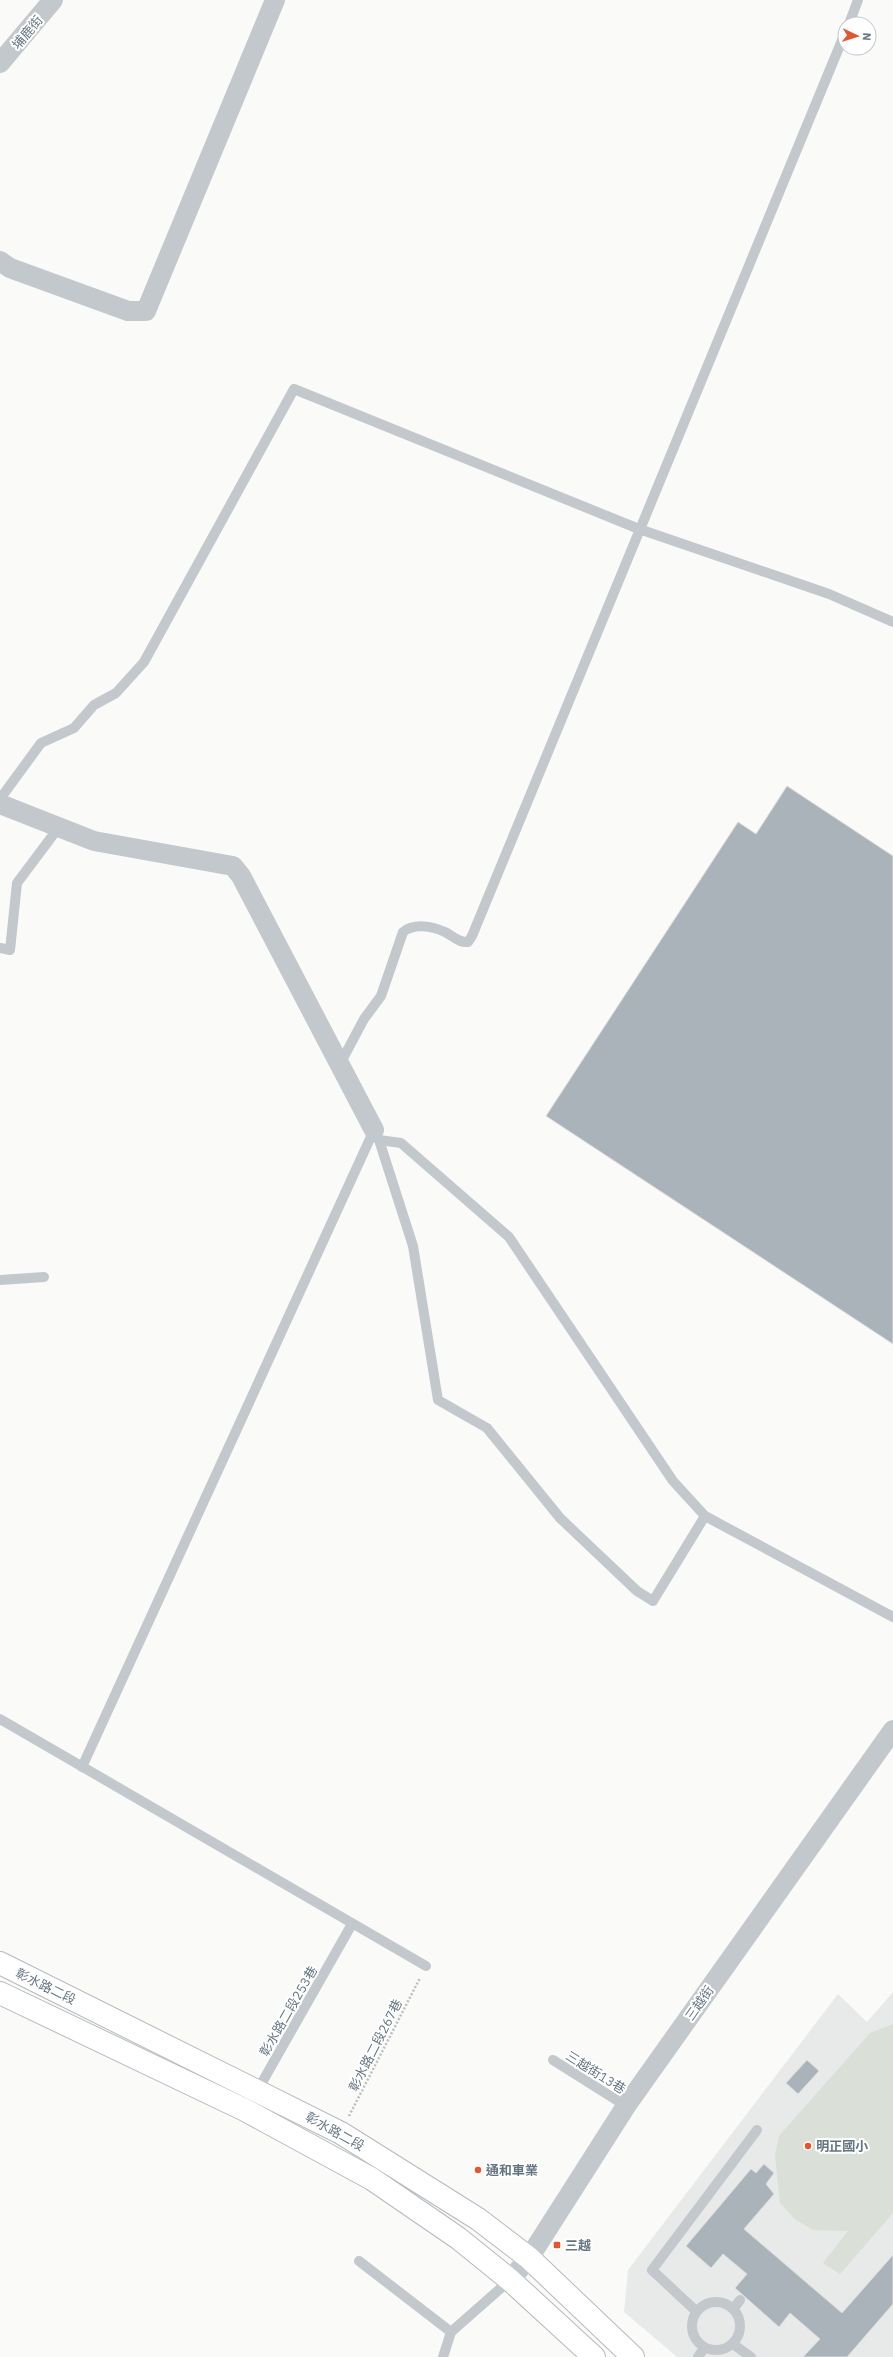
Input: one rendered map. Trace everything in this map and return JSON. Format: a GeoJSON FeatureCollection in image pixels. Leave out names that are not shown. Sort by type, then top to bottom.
{"type":"FeatureCollection","features":[{"type":"Feature","properties":{"kind":"main road","name":"彰水路二段"},"geometry":{"type":"LineString","coordinates":[[0,1964],[341,2132],[478,2219],[528,2258],[633,2357]]}},
{"type":"Feature","properties":{"kind":"main road","name":"彰水路二段"},"geometry":{"type":"LineString","coordinates":[[0,1993],[245,2110],[372,2179],[458,2238],[510,2280],[594,2357]]}},
{"type":"Feature","properties":{"kind":"street","name":"埔鹿街"},"geometry":{"type":"LineString","coordinates":[[0,63],[53,0]]}},
{"type":"Feature","properties":{"kind":"street"},"geometry":{"type":"LineString","coordinates":[[0,261],[10,268],[128,312],[146,311],[275,0]]}},
{"type":"Feature","properties":{"kind":"street"},"geometry":{"type":"LineString","coordinates":[[0,804],[94,841],[233,866],[241,876],[376,1135]]}},
{"type":"Feature","properties":{"kind":"street","name":"三越街"},"geometry":{"type":"LineString","coordinates":[[510,2280],[528,2258],[626,2106],[893,1730]]}},
{"type":"Feature","properties":{"kind":"lane"},"geometry":{"type":"LineString","coordinates":[[852,16],[858,0]]}},
{"type":"Feature","properties":{"kind":"lane"},"geometry":{"type":"LineString","coordinates":[[340,1064],[364,1019],[381,996],[403,932],[410,926],[420,926],[444,932],[463,943],[468,942],[472,936],[837,52]]}},
{"type":"Feature","properties":{"kind":"lane"},"geometry":{"type":"LineString","coordinates":[[0,799],[41,743],[74,728],[94,705],[116,693],[144,662],[294,389],[640,529],[829,594],[893,622]]}},
{"type":"Feature","properties":{"kind":"lane"},"geometry":{"type":"LineString","coordinates":[[0,948],[10,950],[17,883],[59,827]]}},
{"type":"Feature","properties":{"kind":"lane"},"geometry":{"type":"LineString","coordinates":[[376,1135],[413,1246],[438,1400],[487,1428],[560,1518],[636,1591],[653,1601],[705,1516]]}},
{"type":"Feature","properties":{"kind":"lane"},"geometry":{"type":"LineString","coordinates":[[376,1135],[402,1143],[509,1237],[673,1481],[705,1516],[893,1617]]}},
{"type":"Feature","properties":{"kind":"lane"},"geometry":{"type":"LineString","coordinates":[[82,1767],[376,1135]]}},
{"type":"Feature","properties":{"kind":"lane"},"geometry":{"type":"LineString","coordinates":[[0,1280],[44,1277]]}},
{"type":"Feature","properties":{"kind":"lane"},"geometry":{"type":"LineString","coordinates":[[0,1719],[426,1966]]}},
{"type":"Feature","properties":{"kind":"lane","name":"彰水路二段253巷"},"geometry":{"type":"LineString","coordinates":[[245,2110],[258,2090],[352,1924]]}},
{"type":"Feature","properties":{"kind":"lane","name":"三越街13巷"},"geometry":{"type":"LineString","coordinates":[[553,2060],[626,2106]]}},
{"type":"Feature","properties":{"kind":"lane"},"geometry":{"type":"LineString","coordinates":[[696,2311],[652,2270],[757,2130]]}},
{"type":"Feature","properties":{"kind":"lane"},"geometry":{"type":"LineString","coordinates":[[359,2261],[451,2332]]}},
{"type":"Feature","properties":{"kind":"lane"},"geometry":{"type":"LineString","coordinates":[[443,2357],[451,2332],[510,2280]]}},
{"type":"Feature","properties":{"kind":"lane"},"geometry":{"type":"LineString","coordinates":[[710,2302],[737,2304],[740,2330],[733,2344],[720,2350],[704,2348],[693,2335],[692,2327],[696,2311],[710,2302]]}},
{"type":"Feature","properties":{"kind":"lane"},"geometry":{"type":"LineString","coordinates":[[733,2344],[751,2357]]}},
{"type":"Feature","properties":{"kind":"lane"},"geometry":{"type":"LineString","coordinates":[[698,2357],[704,2348]]}},
{"type":"Feature","properties":{"kind":"path","name":"彰水路二段267巷"},"geometry":{"type":"LineString","coordinates":[[341,2132],[426,1966]]}},
{"type":"Feature","properties":{"kind":"shaded area","name":"明正國小"},"geometry":{"type":"Polygon","coordinates":[[[893,1992],[893,2357],[677,2357],[624,2312],[628,2270],[838,1994],[867,2022],[893,1992]]]}},
{"type":"Feature","properties":{"kind":"shaded area"},"geometry":{"type":"Polygon","coordinates":[[[893,2024],[893,2213],[840,2274],[823,2263],[848,2231],[813,2230],[795,2219],[780,2203],[775,2155],[779,2136],[870,2033],[893,2024]]]}},
{"type":"Feature","properties":{"kind":"building"},"geometry":{"type":"Polygon","coordinates":[[[787,786],[893,856],[893,1344],[546,1116],[738,822],[756,834],[787,786]]]}},
{"type":"Feature","properties":{"kind":"building"},"geometry":{"type":"Polygon","coordinates":[[[807,2060],[819,2071],[798,2094],[786,2083],[807,2060]]]}},
{"type":"Feature","properties":{"kind":"building"},"geometry":{"type":"Polygon","coordinates":[[[764,2164],[774,2173],[766,2184],[774,2194],[744,2229],[842,2313],[893,2255],[893,2304],[847,2357],[803,2357],[820,2339],[790,2313],[779,2327],[735,2288],[747,2274],[723,2254],[711,2268],[686,2246],[751,2169],[756,2173],[764,2164]]]}},
{"type":"Feature","properties":{"kind":"place","name":"明正國小"},"geometry":{"type":"Point","coordinates":[808,2146]}},
{"type":"Feature","properties":{"kind":"place","name":"通和車業"},"geometry":{"type":"Point","coordinates":[478,2170]}},
{"type":"Feature","properties":{"kind":"place","name":"三越"},"geometry":{"type":"Point","coordinates":[557,2245]}}]}
